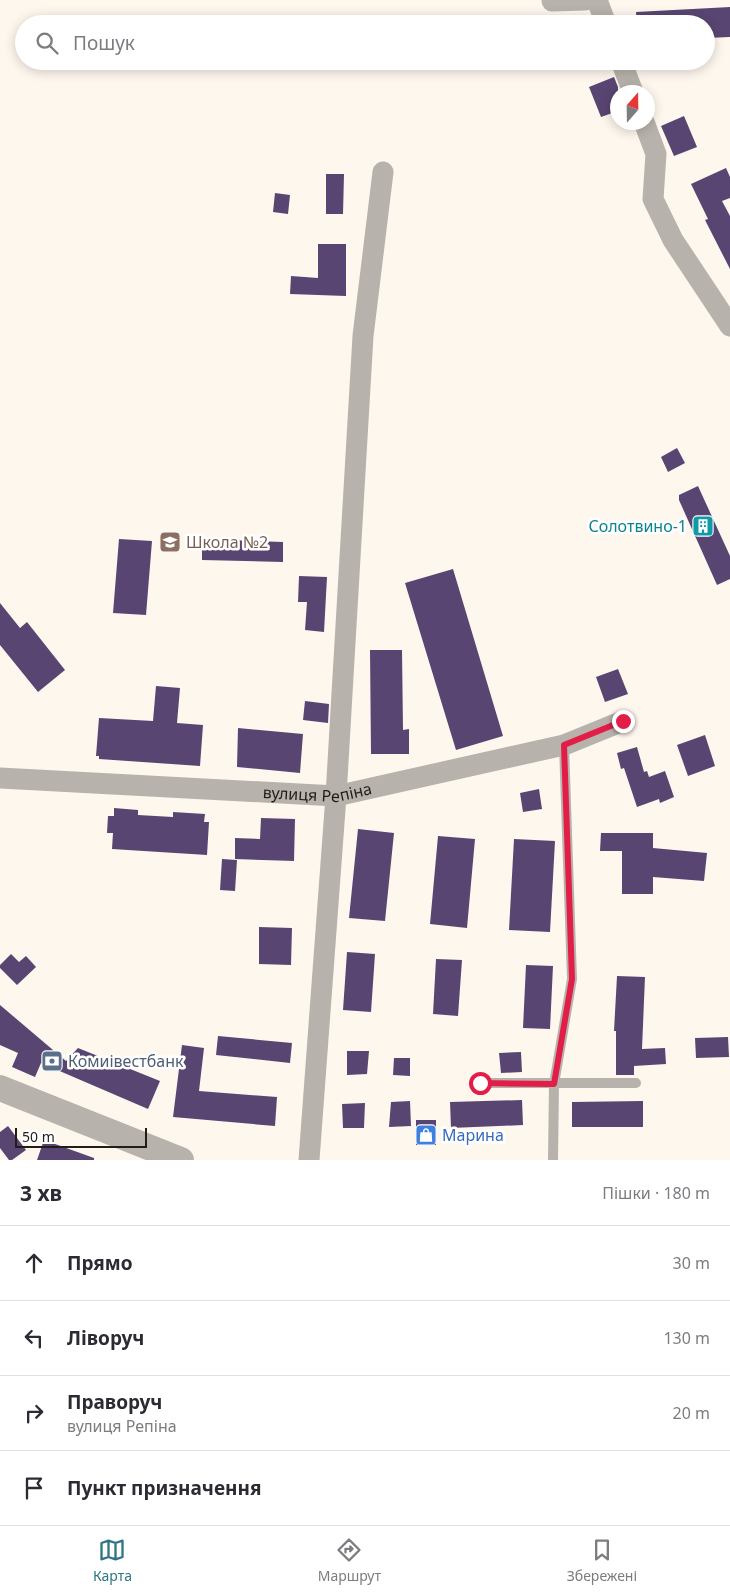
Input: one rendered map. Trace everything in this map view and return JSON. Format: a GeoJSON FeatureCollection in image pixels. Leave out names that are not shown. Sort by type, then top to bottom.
{"type":"FeatureCollection","features":[{"type":"Feature","properties":{"kind":"street"},"geometry":{"type":"LineString","coordinates":[[551,1],[586,0]]}},
{"type":"Feature","properties":{"kind":"street"},"geometry":{"type":"LineString","coordinates":[[597,0],[603,15]]}},
{"type":"Feature","properties":{"kind":"street"},"geometry":{"type":"LineString","coordinates":[[624,70],[630,85]]}},
{"type":"Feature","properties":{"kind":"street"},"geometry":{"type":"LineString","coordinates":[[647,130],[656,154],[653,199],[673,240],[730,326]]}},
{"type":"Feature","properties":{"kind":"street"},"geometry":{"type":"LineString","coordinates":[[309,1160],[336,796],[363,336],[383,172]]}},
{"type":"Feature","properties":{"kind":"street","name":"вулиця Репіна"},"geometry":{"type":"LineString","coordinates":[[0,778],[336,796],[564,745],[623,721]]}},
{"type":"Feature","properties":{"kind":"street"},"geometry":{"type":"LineString","coordinates":[[0,1088],[181,1160]]}},
{"type":"Feature","properties":{"kind":"lane"},"geometry":{"type":"LineString","coordinates":[[553,1160],[554,1084],[572,979],[564,745]]}},
{"type":"Feature","properties":{"kind":"lane"},"geometry":{"type":"LineString","coordinates":[[480,1083],[636,1083]]}},
{"type":"Feature","properties":{"kind":"building"},"geometry":{"type":"Polygon","coordinates":[[[730,7],[730,37],[715,38],[715,15],[636,15],[636,12],[730,7]]]}},
{"type":"Feature","properties":{"kind":"building"},"geometry":{"type":"Polygon","coordinates":[[[614,77],[617,85],[610,85],[610,114],[601,117],[589,87],[614,77]]]}},
{"type":"Feature","properties":{"kind":"building"},"geometry":{"type":"Polygon","coordinates":[[[684,116],[697,147],[674,156],[661,126],[684,116]]]}},
{"type":"Feature","properties":{"kind":"building"},"geometry":{"type":"Polygon","coordinates":[[[726,168],[730,177],[730,198],[722,201],[730,216],[730,269],[705,220],[708,219],[691,184],[726,168]]]}},
{"type":"Feature","properties":{"kind":"building"},"geometry":{"type":"Polygon","coordinates":[[[326,174],[344,174],[343,214],[326,214],[326,174]]]}},
{"type":"Feature","properties":{"kind":"building"},"geometry":{"type":"Polygon","coordinates":[[[275,193],[290,195],[288,214],[273,212],[275,193]]]}},
{"type":"Feature","properties":{"kind":"building"},"geometry":{"type":"Polygon","coordinates":[[[318,244],[346,244],[346,296],[290,294],[291,276],[318,278],[318,244]]]}},
{"type":"Feature","properties":{"kind":"building"},"geometry":{"type":"Polygon","coordinates":[[[677,448],[685,463],[668,472],[661,457],[677,448]]]}},
{"type":"Feature","properties":{"kind":"building","name":"Солотвино-1"},"geometry":{"type":"Polygon","coordinates":[[[698,486],[730,556],[730,579],[717,585],[679,500],[679,495],[698,486]]]}},
{"type":"Feature","properties":{"kind":"building"},"geometry":{"type":"Polygon","coordinates":[[[119,539],[152,541],[146,615],[113,613],[119,539]]]}},
{"type":"Feature","properties":{"kind":"building"},"geometry":{"type":"Polygon","coordinates":[[[202,539],[283,542],[283,562],[202,560],[202,539]]]}},
{"type":"Feature","properties":{"kind":"building"},"geometry":{"type":"Polygon","coordinates":[[[453,569],[503,736],[456,750],[405,583],[453,569]]]}},
{"type":"Feature","properties":{"kind":"building"},"geometry":{"type":"Polygon","coordinates":[[[299,576],[327,577],[324,632],[305,630],[307,602],[298,602],[299,576]]]}},
{"type":"Feature","properties":{"kind":"building"},"geometry":{"type":"Polygon","coordinates":[[[0,603],[20,628],[27,622],[65,670],[38,692],[0,645],[0,603]]]}},
{"type":"Feature","properties":{"kind":"building"},"geometry":{"type":"Polygon","coordinates":[[[370,650],[402,650],[403,730],[409,729],[409,754],[371,754],[370,650]]]}},
{"type":"Feature","properties":{"kind":"building"},"geometry":{"type":"Polygon","coordinates":[[[618,669],[628,694],[605,702],[596,677],[618,669]]]}},
{"type":"Feature","properties":{"kind":"building"},"geometry":{"type":"Polygon","coordinates":[[[156,686],[180,688],[177,723],[203,725],[200,766],[99,759],[99,756],[96,756],[99,718],[153,721],[156,686]]]}},
{"type":"Feature","properties":{"kind":"building"},"geometry":{"type":"Polygon","coordinates":[[[305,701],[329,704],[328,723],[303,720],[305,701]]]}},
{"type":"Feature","properties":{"kind":"building"},"geometry":{"type":"Polygon","coordinates":[[[238,728],[303,734],[300,773],[237,767],[238,728]]]}},
{"type":"Feature","properties":{"kind":"building"},"geometry":{"type":"Polygon","coordinates":[[[705,735],[715,766],[688,776],[677,745],[705,735]]]}},
{"type":"Feature","properties":{"kind":"building"},"geometry":{"type":"Polygon","coordinates":[[[637,747],[644,772],[647,771],[649,777],[665,771],[674,797],[660,803],[659,799],[637,807],[624,768],[621,769],[617,753],[637,747]]]}},
{"type":"Feature","properties":{"kind":"building"},"geometry":{"type":"Polygon","coordinates":[[[539,789],[542,809],[523,812],[520,793],[539,789]]]}},
{"type":"Feature","properties":{"kind":"building"},"geometry":{"type":"Polygon","coordinates":[[[114,808],[138,810],[138,815],[173,817],[173,812],[205,814],[204,822],[209,822],[207,855],[112,849],[113,833],[107,833],[108,816],[114,816],[114,808]]]}},
{"type":"Feature","properties":{"kind":"building"},"geometry":{"type":"Polygon","coordinates":[[[261,818],[295,819],[294,861],[235,859],[235,838],[260,839],[261,818]]]}},
{"type":"Feature","properties":{"kind":"building"},"geometry":{"type":"Polygon","coordinates":[[[358,829],[394,833],[385,921],[349,918],[358,829]]]}},
{"type":"Feature","properties":{"kind":"building"},"geometry":{"type":"Polygon","coordinates":[[[601,833],[653,833],[653,848],[707,853],[704,881],[653,877],[653,894],[622,894],[622,851],[600,851],[601,833]]]}},
{"type":"Feature","properties":{"kind":"building"},"geometry":{"type":"Polygon","coordinates":[[[438,836],[475,839],[467,928],[430,924],[438,836]]]}},
{"type":"Feature","properties":{"kind":"building"},"geometry":{"type":"Polygon","coordinates":[[[514,839],[555,841],[550,932],[509,930],[514,839]]]}},
{"type":"Feature","properties":{"kind":"building"},"geometry":{"type":"Polygon","coordinates":[[[222,859],[237,860],[235,891],[220,890],[222,859]]]}},
{"type":"Feature","properties":{"kind":"building"},"geometry":{"type":"Polygon","coordinates":[[[259,927],[292,928],[291,965],[259,964],[259,927]]]}},
{"type":"Feature","properties":{"kind":"building"},"geometry":{"type":"Polygon","coordinates":[[[347,952],[375,954],[371,1012],[343,1010],[347,952]]]}},
{"type":"Feature","properties":{"kind":"building"},"geometry":{"type":"Polygon","coordinates":[[[11,954],[19,962],[26,956],[36,967],[17,985],[0,968],[0,965],[11,954]]]}},
{"type":"Feature","properties":{"kind":"building"},"geometry":{"type":"Polygon","coordinates":[[[436,959],[462,960],[458,1016],[433,1014],[436,959]]]}},
{"type":"Feature","properties":{"kind":"building"},"geometry":{"type":"Polygon","coordinates":[[[526,965],[553,966],[550,1029],[523,1028],[526,965]]]}},
{"type":"Feature","properties":{"kind":"building"},"geometry":{"type":"Polygon","coordinates":[[[617,976],[645,977],[642,1049],[665,1048],[666,1064],[634,1066],[634,1075],[616,1075],[616,1031],[614,1031],[617,976]]]}},
{"type":"Feature","properties":{"kind":"building"},"geometry":{"type":"Polygon","coordinates":[[[0,1005],[66,1061],[78,1048],[160,1081],[148,1109],[41,1063],[35,1077],[12,1067],[18,1053],[0,1045],[0,1005]]]}},
{"type":"Feature","properties":{"kind":"building"},"geometry":{"type":"Polygon","coordinates":[[[218,1036],[292,1043],[290,1063],[216,1055],[218,1036]]]}},
{"type":"Feature","properties":{"kind":"building"},"geometry":{"type":"Polygon","coordinates":[[[728,1037],[729,1057],[696,1058],[695,1038],[728,1037]]]}},
{"type":"Feature","properties":{"kind":"building"},"geometry":{"type":"Polygon","coordinates":[[[182,1045],[204,1048],[199,1091],[277,1097],[275,1126],[173,1117],[182,1045]]]}},
{"type":"Feature","properties":{"kind":"building"},"geometry":{"type":"Polygon","coordinates":[[[347,1051],[369,1051],[367,1074],[347,1075],[347,1051]]]}},
{"type":"Feature","properties":{"kind":"building"},"geometry":{"type":"Polygon","coordinates":[[[521,1052],[522,1072],[501,1073],[499,1053],[521,1052]]]}},
{"type":"Feature","properties":{"kind":"building"},"geometry":{"type":"Polygon","coordinates":[[[394,1058],[410,1058],[410,1076],[393,1075],[394,1058]]]}},
{"type":"Feature","properties":{"kind":"building"},"geometry":{"type":"Polygon","coordinates":[[[522,1100],[523,1125],[451,1128],[450,1102],[522,1100]]]}},
{"type":"Feature","properties":{"kind":"building"},"geometry":{"type":"Polygon","coordinates":[[[410,1101],[411,1126],[389,1127],[391,1102],[410,1101]]]}},
{"type":"Feature","properties":{"kind":"building"},"geometry":{"type":"Polygon","coordinates":[[[643,1101],[643,1127],[572,1127],[572,1102],[643,1101]]]}},
{"type":"Feature","properties":{"kind":"building"},"geometry":{"type":"Polygon","coordinates":[[[365,1103],[364,1128],[343,1128],[342,1104],[365,1103]]]}},
{"type":"Feature","properties":{"kind":"building"},"geometry":{"type":"Polygon","coordinates":[[[416,1120],[436,1120],[436,1145],[416,1145],[416,1120]]]}},
{"type":"Feature","properties":{"kind":"building"},"geometry":{"type":"Polygon","coordinates":[[[8,1126],[26,1150],[12,1160],[9,1160],[0,1148],[0,1132],[8,1126]]]}},
{"type":"Feature","properties":{"kind":"building"},"geometry":{"type":"Polygon","coordinates":[[[44,1140],[94,1158],[94,1160],[37,1160],[44,1140]]]}},
{"type":"Feature","properties":{"kind":"place","name":"Солотвино-1"},"geometry":{"type":"Point","coordinates":[703,526]}},
{"type":"Feature","properties":{"kind":"place","name":"Школа №2"},"geometry":{"type":"Point","coordinates":[170,542]}},
{"type":"Feature","properties":{"kind":"place","name":"Комиівестбанк"},"geometry":{"type":"Point","coordinates":[52,1061]}},
{"type":"Feature","properties":{"kind":"place","name":"Марина"},"geometry":{"type":"Point","coordinates":[426,1135]}},
{"type":"Feature","properties":{"kind":"route"},"geometry":{"type":"LineString","coordinates":[[480,1083],[554,1084],[572,979],[564,745],[623,721]]}}]}
